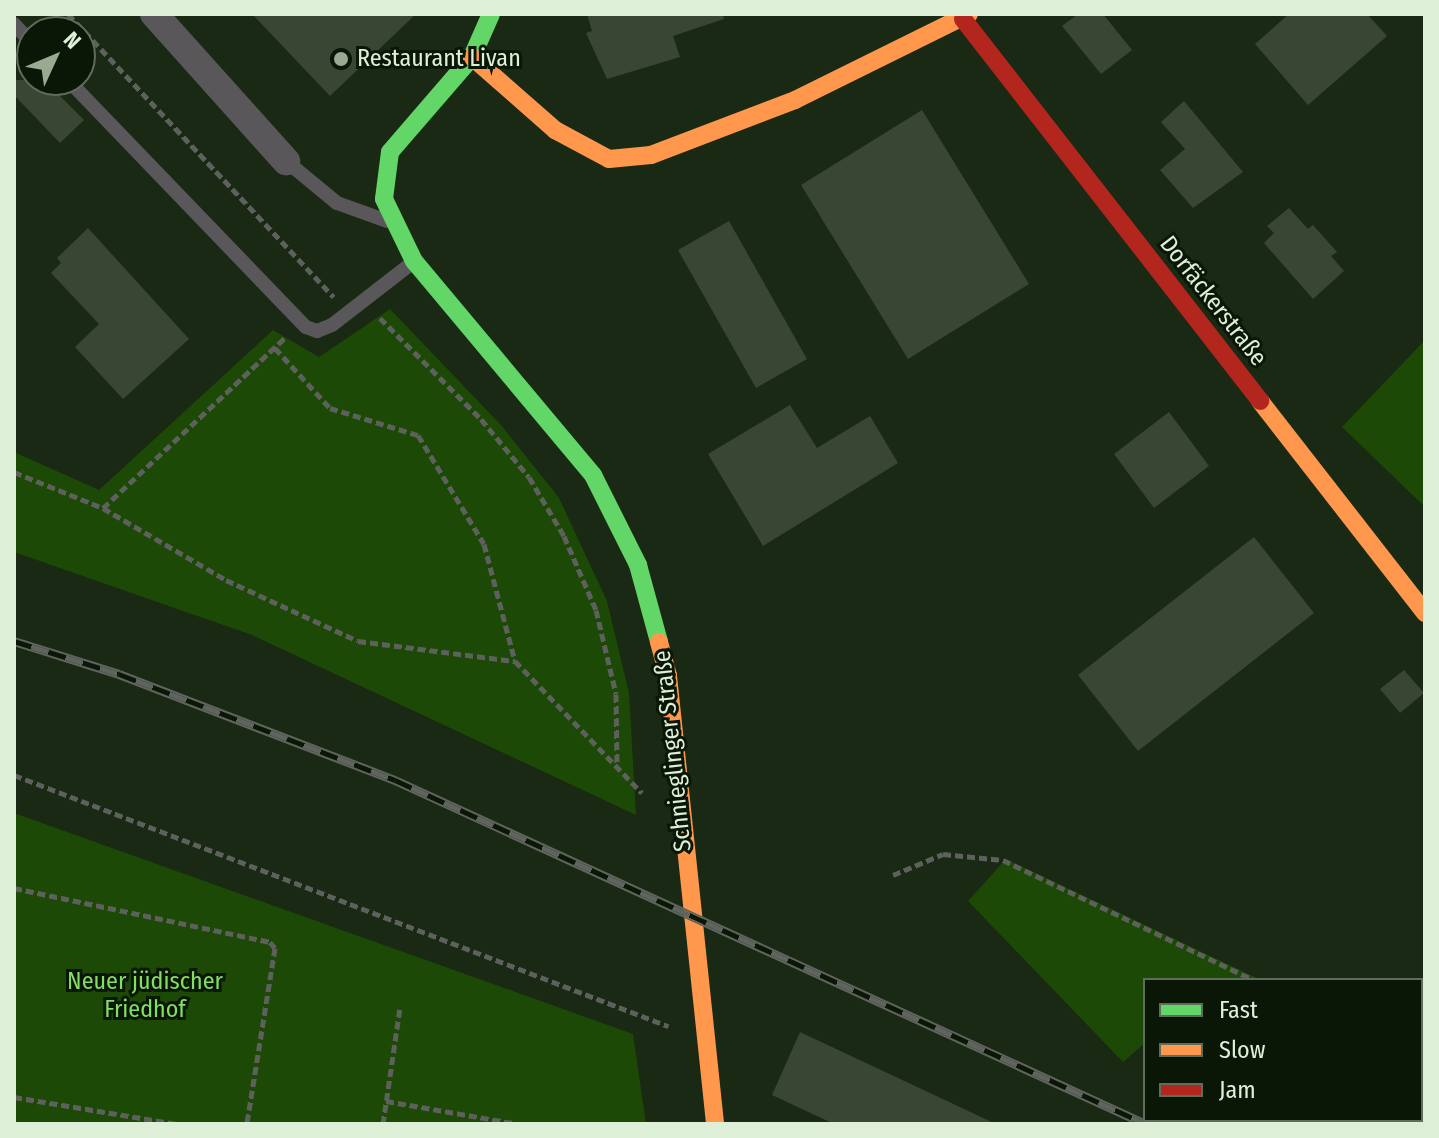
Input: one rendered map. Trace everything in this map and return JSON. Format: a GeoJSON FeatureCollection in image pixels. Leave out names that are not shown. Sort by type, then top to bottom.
{"type":"FeatureCollection","features":[{"type":"Feature","properties":{"kind":"street"},"geometry":{"type":"LineString","coordinates":[[154,14],[286,161]]}},
{"type":"Feature","properties":{"kind":"street","name":"Schnieglinger Straße"},"geometry":{"type":"LineString","coordinates":[[491,14],[472,57],[390,152],[384,180],[391,222],[414,261],[556,425],[617,517],[638,565],[668,676],[702,1039],[715,1124]]}},
{"type":"Feature","properties":{"kind":"street","name":"Dorfäckerstraße"},"geometry":{"type":"LineString","coordinates":[[472,57],[555,130],[582,149],[609,159],[651,155],[795,100],[966,16],[1425,613]]}},
{"type":"Feature","properties":{"kind":"lane"},"geometry":{"type":"LineString","coordinates":[[83,96],[300,321],[317,331],[349,312],[414,261]]}},
{"type":"Feature","properties":{"kind":"lane"},"geometry":{"type":"LineString","coordinates":[[286,161],[337,203],[391,222]]}},
{"type":"Feature","properties":{"kind":"path"},"geometry":{"type":"LineString","coordinates":[[68,14],[349,312]]}},
{"type":"Feature","properties":{"kind":"path"},"geometry":{"type":"LineString","coordinates":[[363,301],[481,419],[529,477],[564,536],[596,610],[613,680],[617,767]]}},
{"type":"Feature","properties":{"kind":"path"},"geometry":{"type":"LineString","coordinates":[[103,508],[300,321]]}},
{"type":"Feature","properties":{"kind":"path"},"geometry":{"type":"LineString","coordinates":[[275,348],[330,408],[418,435],[484,544],[515,661],[682,833]]}},
{"type":"Feature","properties":{"kind":"path"},"geometry":{"type":"LineString","coordinates":[[14,472],[103,508],[226,580],[358,641],[515,661]]}},
{"type":"Feature","properties":{"kind":"path"},"geometry":{"type":"LineString","coordinates":[[14,775],[702,1039]]}},
{"type":"Feature","properties":{"kind":"path"},"geometry":{"type":"LineString","coordinates":[[893,875],[943,854],[1003,860],[1250,978]]}},
{"type":"Feature","properties":{"kind":"path"},"geometry":{"type":"LineString","coordinates":[[14,888],[270,942],[275,948],[249,1123],[235,1124]]}},
{"type":"Feature","properties":{"kind":"path"},"geometry":{"type":"LineString","coordinates":[[383,1124],[400,1007]]}},
{"type":"Feature","properties":{"kind":"path"},"geometry":{"type":"LineString","coordinates":[[14,1097],[177,1124]]}},
{"type":"Feature","properties":{"kind":"path"},"geometry":{"type":"LineString","coordinates":[[386,1101],[519,1124]]}},
{"type":"Feature","properties":{"kind":"green space"},"geometry":{"type":"Polygon","coordinates":[[[390,309],[501,425],[559,498],[607,601],[629,693],[636,815],[252,635],[14,552],[14,452],[99,490],[273,330],[319,357],[390,309]]]}},
{"type":"Feature","properties":{"kind":"green space"},"geometry":{"type":"Polygon","coordinates":[[[1425,340],[1425,507],[1342,427],[1425,340]]]}},
{"type":"Feature","properties":{"kind":"green space","name":"Neuer jüdischer Friedhof"},"geometry":{"type":"Polygon","coordinates":[[[14,813],[633,1034],[646,1124],[14,1124],[14,813]]]}},
{"type":"Feature","properties":{"kind":"green space"},"geometry":{"type":"Polygon","coordinates":[[[1006,859],[1257,978],[1143,978],[1143,1045],[1123,1062],[968,901],[1006,859]]]}},
{"type":"Feature","properties":{"kind":"green space"},"geometry":{"type":"Polygon","coordinates":[[[1423,1090],[1425,1124],[1378,1122],[1423,1122],[1423,1090]]]}},
{"type":"Feature","properties":{"kind":"building"},"geometry":{"type":"Polygon","coordinates":[[[252,14],[416,14],[330,96],[252,14]]]}},
{"type":"Feature","properties":{"kind":"building"},"geometry":{"type":"Polygon","coordinates":[[[587,14],[723,14],[724,19],[673,36],[680,57],[607,79],[586,33],[592,31],[587,14]]]}},
{"type":"Feature","properties":{"kind":"building"},"geometry":{"type":"Polygon","coordinates":[[[1078,14],[1103,14],[1132,50],[1101,74],[1062,26],[1078,14]]]}},
{"type":"Feature","properties":{"kind":"building"},"geometry":{"type":"Polygon","coordinates":[[[1289,14],[1367,14],[1387,36],[1308,105],[1255,44],[1289,14]]]}},
{"type":"Feature","properties":{"kind":"building"},"geometry":{"type":"Polygon","coordinates":[[[16,80],[16,96],[60,96],[84,120],[60,143],[14,95],[16,80]]]}},
{"type":"Feature","properties":{"kind":"building"},"geometry":{"type":"Polygon","coordinates":[[[1184,101],[1243,172],[1193,208],[1160,170],[1185,149],[1161,122],[1184,101]]]}},
{"type":"Feature","properties":{"kind":"building"},"geometry":{"type":"Polygon","coordinates":[[[922,110],[1029,284],[908,359],[801,185],[922,110]]]}},
{"type":"Feature","properties":{"kind":"building"},"geometry":{"type":"Polygon","coordinates":[[[1289,208],[1308,229],[1313,225],[1337,252],[1331,256],[1344,271],[1313,299],[1264,243],[1274,233],[1267,226],[1289,208]]]}},
{"type":"Feature","properties":{"kind":"building"},"geometry":{"type":"Polygon","coordinates":[[[729,221],[807,359],[756,388],[678,250],[729,221]]]}},
{"type":"Feature","properties":{"kind":"building"},"geometry":{"type":"Polygon","coordinates":[[[88,228],[189,339],[123,399],[75,347],[99,324],[51,273],[61,263],[57,258],[88,228]]]}},
{"type":"Feature","properties":{"kind":"building"},"geometry":{"type":"Polygon","coordinates":[[[790,405],[817,448],[870,416],[898,463],[763,546],[708,454],[790,405]]]}},
{"type":"Feature","properties":{"kind":"building"},"geometry":{"type":"Polygon","coordinates":[[[1169,412],[1209,466],[1154,508],[1114,454],[1169,412]]]}},
{"type":"Feature","properties":{"kind":"building"},"geometry":{"type":"Polygon","coordinates":[[[1254,537],[1314,613],[1138,751],[1078,675],[1254,537]]]}},
{"type":"Feature","properties":{"kind":"building"},"geometry":{"type":"Polygon","coordinates":[[[1404,670],[1424,693],[1400,713],[1380,689],[1404,670]]]}},
{"type":"Feature","properties":{"kind":"building"},"geometry":{"type":"Polygon","coordinates":[[[800,1032],[996,1124],[834,1124],[772,1095],[800,1032]]]}},
{"type":"Feature","properties":{"kind":"railway"},"geometry":{"type":"LineString","coordinates":[[14,641],[119,674],[395,780],[1146,1124]]}},
{"type":"Feature","properties":{"kind":"traffic: fast"},"geometry":{"type":"LineString","coordinates":[[491,14],[472,57],[390,152],[384,199],[414,261],[593,475],[638,565],[659,642]]}},
{"type":"Feature","properties":{"kind":"traffic: slow"},"geometry":{"type":"LineString","coordinates":[[472,57],[555,130],[609,159],[651,155],[795,100],[969,14]]}},
{"type":"Feature","properties":{"kind":"traffic: slow"},"geometry":{"type":"LineString","coordinates":[[1260,401],[1425,613]]}},
{"type":"Feature","properties":{"kind":"traffic: slow"},"geometry":{"type":"LineString","coordinates":[[659,642],[668,676],[715,1124]]}},
{"type":"Feature","properties":{"kind":"traffic: jam"},"geometry":{"type":"LineString","coordinates":[[963,19],[1260,401]]}},
{"type":"Feature","properties":{"kind":"place","name":"Restaurant Livan"},"geometry":{"type":"Point","coordinates":[341,59]}}]}
